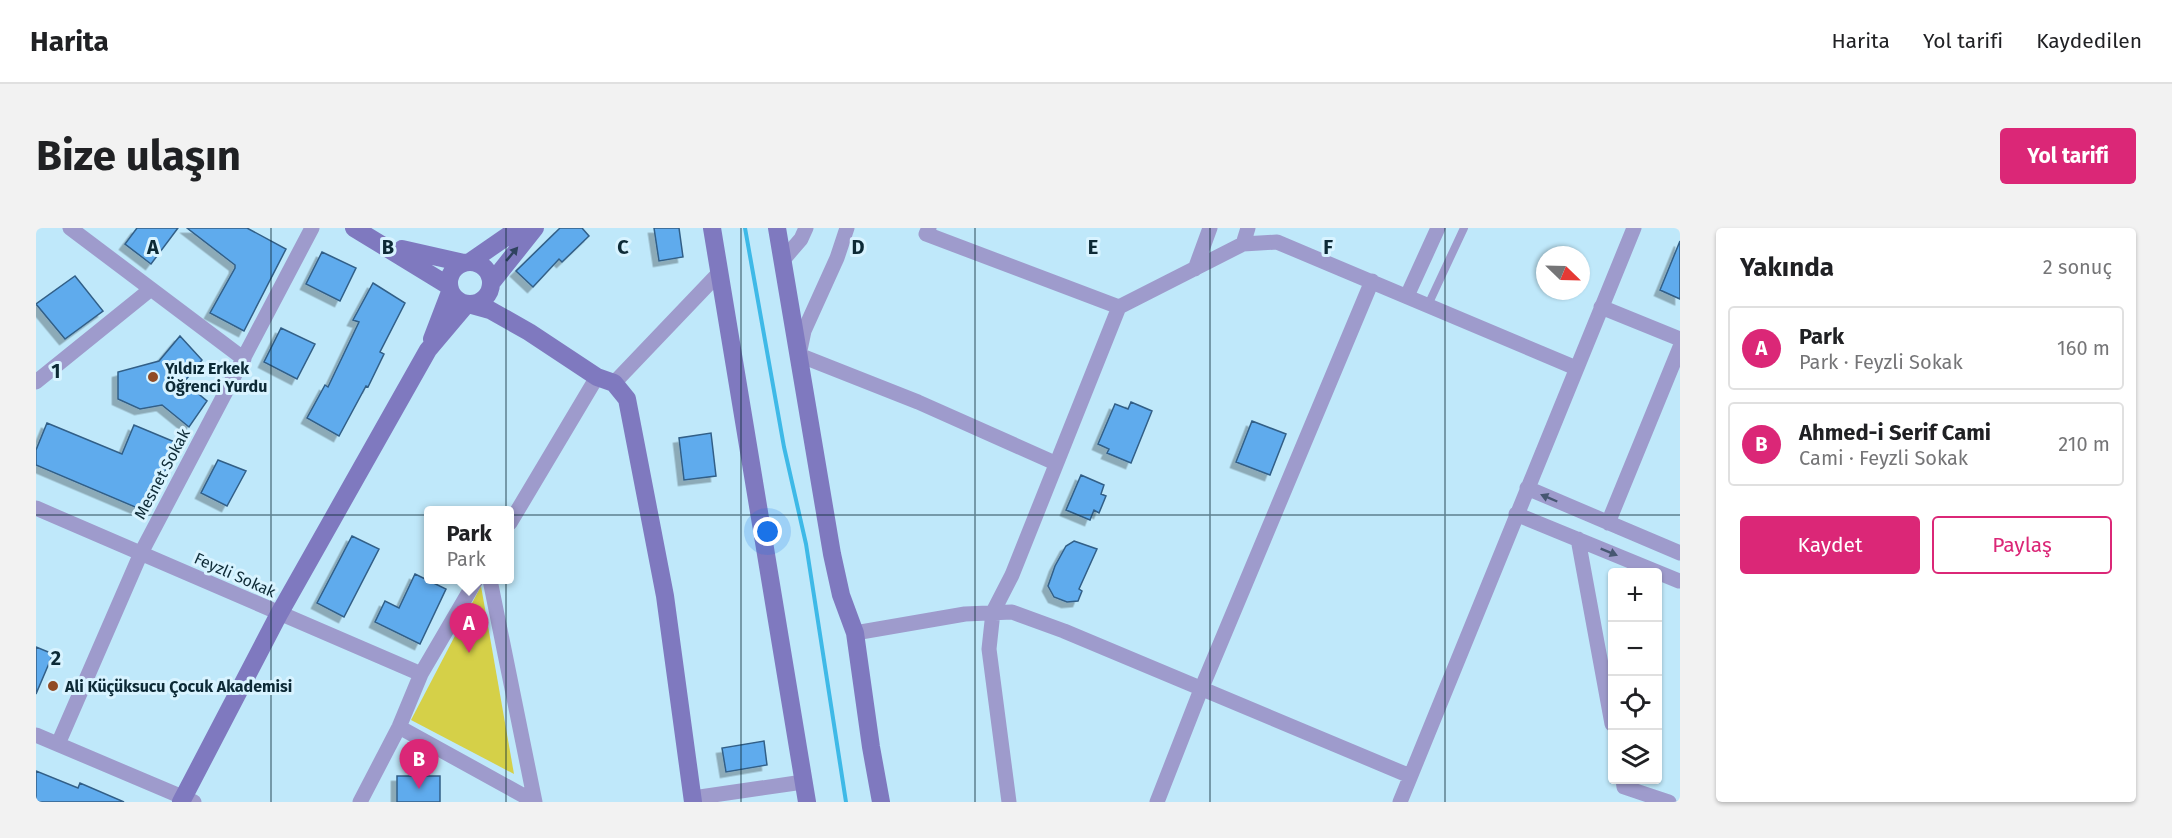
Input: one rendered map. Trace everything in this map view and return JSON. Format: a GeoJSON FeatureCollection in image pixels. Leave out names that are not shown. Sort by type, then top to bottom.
{"type":"FeatureCollection","features":[{"type":"Feature","properties":{"kind":"street"},"geometry":{"type":"LineString","coordinates":[[70,228],[244,359]]}},
{"type":"Feature","properties":{"kind":"street","name":"Mesnet Sokak"},"geometry":{"type":"LineString","coordinates":[[58,744],[141,553],[312,228]]}},
{"type":"Feature","properties":{"kind":"street"},"geometry":{"type":"LineString","coordinates":[[354,228],[383,244],[450,289],[457,300],[490,310],[529,332],[606,380],[627,399],[664,596],[693,800],[803,782]]}},
{"type":"Feature","properties":{"kind":"street"},"geometry":{"type":"LineString","coordinates":[[36,735],[186,800],[279,614],[428,350],[450,289],[451,274],[454,269],[519,228]]}},
{"type":"Feature","properties":{"kind":"street"},"geometry":{"type":"LineString","coordinates":[[428,350],[469,305],[484,300],[491,285],[535,228]]}},
{"type":"Feature","properties":{"kind":"street"},"geometry":{"type":"LineString","coordinates":[[712,228],[806,802]]}},
{"type":"Feature","properties":{"kind":"street"},"geometry":{"type":"LineString","coordinates":[[777,228],[838,585],[855,633],[881,802]]}},
{"type":"Feature","properties":{"kind":"street"},"geometry":{"type":"LineString","coordinates":[[783,260],[801,239],[806,228]]}},
{"type":"Feature","properties":{"kind":"street"},"geometry":{"type":"LineString","coordinates":[[799,355],[804,331],[837,258],[847,228]]}},
{"type":"Feature","properties":{"kind":"street"},"geometry":{"type":"LineString","coordinates":[[929,228],[926,234],[1119,307]]}},
{"type":"Feature","properties":{"kind":"street"},"geometry":{"type":"LineString","coordinates":[[1195,269],[1210,228]]}},
{"type":"Feature","properties":{"kind":"street"},"geometry":{"type":"LineString","coordinates":[[1243,244],[1248,228]]}},
{"type":"Feature","properties":{"kind":"street"},"geometry":{"type":"LineString","coordinates":[[1407,296],[1438,228]]}},
{"type":"Feature","properties":{"kind":"street"},"geometry":{"type":"LineString","coordinates":[[1400,802],[1634,228]]}},
{"type":"Feature","properties":{"kind":"street"},"geometry":{"type":"LineString","coordinates":[[1008,802],[988,649],[993,612],[1012,575],[1119,307],[1243,244],[1277,242],[1576,368]]}},
{"type":"Feature","properties":{"kind":"street"},"geometry":{"type":"LineString","coordinates":[[383,244],[485,268],[491,285],[504,308],[529,332]]}},
{"type":"Feature","properties":{"kind":"street"},"geometry":{"type":"LineString","coordinates":[[514,517],[606,380],[719,273]]}},
{"type":"Feature","properties":{"kind":"street"},"geometry":{"type":"LineString","coordinates":[[1157,802],[1202,688],[1372,281]]}},
{"type":"Feature","properties":{"kind":"street"},"geometry":{"type":"LineString","coordinates":[[36,382],[151,289]]}},
{"type":"Feature","properties":{"kind":"street"},"geometry":{"type":"LineString","coordinates":[[1601,307],[1680,339]]}},
{"type":"Feature","properties":{"kind":"street"},"geometry":{"type":"LineString","coordinates":[[1608,523],[1680,347]]}},
{"type":"Feature","properties":{"kind":"street"},"geometry":{"type":"LineString","coordinates":[[799,355],[918,402],[1055,463]]}},
{"type":"Feature","properties":{"kind":"street"},"geometry":{"type":"LineString","coordinates":[[1527,488],[1680,553]]}},
{"type":"Feature","properties":{"kind":"street","name":"Feyzli Sokak"},"geometry":{"type":"LineString","coordinates":[[36,508],[421,674]]}},
{"type":"Feature","properties":{"kind":"street"},"geometry":{"type":"LineString","coordinates":[[1516,514],[1680,581]]}},
{"type":"Feature","properties":{"kind":"street"},"geometry":{"type":"LineString","coordinates":[[1578,539],[1608,702]]}},
{"type":"Feature","properties":{"kind":"street"},"geometry":{"type":"LineString","coordinates":[[360,802],[399,728],[421,674],[473,584]]}},
{"type":"Feature","properties":{"kind":"street"},"geometry":{"type":"LineString","coordinates":[[491,584],[535,802]]}},
{"type":"Feature","properties":{"kind":"street"},"geometry":{"type":"LineString","coordinates":[[855,633],[965,614],[1011,612],[1064,631],[1410,776]]}},
{"type":"Feature","properties":{"kind":"street"},"geometry":{"type":"LineString","coordinates":[[399,728],[535,802]]}},
{"type":"Feature","properties":{"kind":"street"},"geometry":{"type":"LineString","coordinates":[[1624,784],[1624,787],[1669,802]]}},
{"type":"Feature","properties":{"kind":"lane"},"geometry":{"type":"LineString","coordinates":[[1428,305],[1464,228]]}},
{"type":"Feature","properties":{"kind":"shaded area"},"geometry":{"type":"Polygon","coordinates":[[[481,586],[514,774],[411,720],[481,586]]]}},
{"type":"Feature","properties":{"kind":"building"},"geometry":{"type":"Polygon","coordinates":[[[137,228],[178,228],[151,264],[125,244],[137,228]]]}},
{"type":"Feature","properties":{"kind":"building"},"geometry":{"type":"Polygon","coordinates":[[[187,228],[247,228],[286,249],[244,331],[210,313],[235,265],[187,228]]]}},
{"type":"Feature","properties":{"kind":"building"},"geometry":{"type":"Polygon","coordinates":[[[560,228],[582,228],[589,236],[562,262],[559,259],[533,287],[516,271],[560,228]]]}},
{"type":"Feature","properties":{"kind":"building"},"geometry":{"type":"Polygon","coordinates":[[[654,228],[679,228],[683,257],[659,261],[654,228]]]}},
{"type":"Feature","properties":{"kind":"building"},"geometry":{"type":"Polygon","coordinates":[[[1680,241],[1680,299],[1660,290],[1680,241]]]}},
{"type":"Feature","properties":{"kind":"building"},"geometry":{"type":"Polygon","coordinates":[[[322,252],[356,268],[340,301],[306,284],[322,252]]]}},
{"type":"Feature","properties":{"kind":"building"},"geometry":{"type":"Polygon","coordinates":[[[75,276],[103,311],[65,339],[36,304],[75,276]]]}},
{"type":"Feature","properties":{"kind":"building"},"geometry":{"type":"Polygon","coordinates":[[[373,283],[405,303],[380,352],[384,354],[368,387],[366,386],[339,436],[307,418],[325,385],[328,387],[359,322],[353,320],[373,283]]]}},
{"type":"Feature","properties":{"kind":"building"},"geometry":{"type":"Polygon","coordinates":[[[281,328],[315,344],[297,379],[264,362],[281,328]]]}},
{"type":"Feature","properties":{"kind":"building","name":"Yıldız Erkek Öğrenci Yurdu"},"geometry":{"type":"Polygon","coordinates":[[[180,336],[202,360],[184,382],[207,401],[189,427],[162,405],[140,409],[118,399],[118,372],[159,361],[180,336]]]}},
{"type":"Feature","properties":{"kind":"building"},"geometry":{"type":"Polygon","coordinates":[[[1131,402],[1152,411],[1131,463],[1107,453],[1109,449],[1098,444],[1115,404],[1128,409],[1131,402]]]}},
{"type":"Feature","properties":{"kind":"building"},"geometry":{"type":"Polygon","coordinates":[[[1252,421],[1286,434],[1270,475],[1236,462],[1252,421]]]}},
{"type":"Feature","properties":{"kind":"building"},"geometry":{"type":"Polygon","coordinates":[[[47,423],[122,454],[134,425],[177,443],[147,512],[36,465],[36,450],[47,423]]]}},
{"type":"Feature","properties":{"kind":"building"},"geometry":{"type":"Polygon","coordinates":[[[711,433],[716,476],[684,480],[679,438],[711,433]]]}},
{"type":"Feature","properties":{"kind":"building"},"geometry":{"type":"Polygon","coordinates":[[[218,460],[246,471],[227,506],[201,493],[218,460]]]}},
{"type":"Feature","properties":{"kind":"building"},"geometry":{"type":"Polygon","coordinates":[[[1081,475],[1104,485],[1101,494],[1106,496],[1099,513],[1094,510],[1090,520],[1066,510],[1081,475]]]}},
{"type":"Feature","properties":{"kind":"building"},"geometry":{"type":"Polygon","coordinates":[[[352,536],[379,549],[344,617],[317,603],[352,536]]]}},
{"type":"Feature","properties":{"kind":"building"},"geometry":{"type":"Polygon","coordinates":[[[1074,541],[1097,549],[1079,589],[1082,591],[1078,601],[1067,602],[1054,597],[1048,586],[1055,566],[1066,546],[1074,541]]]}},
{"type":"Feature","properties":{"kind":"building"},"geometry":{"type":"Polygon","coordinates":[[[415,574],[424,578],[424,584],[436,584],[446,589],[420,644],[375,622],[385,601],[399,608],[415,574]]]}},
{"type":"Feature","properties":{"kind":"building"},"geometry":{"type":"Polygon","coordinates":[[[36,647],[53,654],[36,694],[36,647]]]}},
{"type":"Feature","properties":{"kind":"building"},"geometry":{"type":"Polygon","coordinates":[[[764,741],[767,765],[726,772],[722,748],[764,741]]]}},
{"type":"Feature","properties":{"kind":"building"},"geometry":{"type":"Polygon","coordinates":[[[36,771],[78,788],[80,783],[124,802],[36,802],[36,771]]]}},
{"type":"Feature","properties":{"kind":"building"},"geometry":{"type":"Polygon","coordinates":[[[397,776],[440,776],[440,802],[397,802],[397,776]]]}},
{"type":"Feature","properties":{"kind":"waterway"},"geometry":{"type":"LineString","coordinates":[[745,228],[784,447],[806,544],[846,802]]}},
{"type":"Feature","properties":{"kind":"place","name":"Yıldız Erkek Öğrenci Yurdu"},"geometry":{"type":"Point","coordinates":[153,377]}},
{"type":"Feature","properties":{"kind":"place","name":"Park"},"geometry":{"type":"Point","coordinates":[469,653]}},
{"type":"Feature","properties":{"kind":"place","name":"Ali Küçüksucu Çocuk Akademisi"},"geometry":{"type":"Point","coordinates":[53,686]}},
{"type":"Feature","properties":{"kind":"place","name":"Ahmed-i Serif Cami"},"geometry":{"type":"Point","coordinates":[419,789]}}]}
